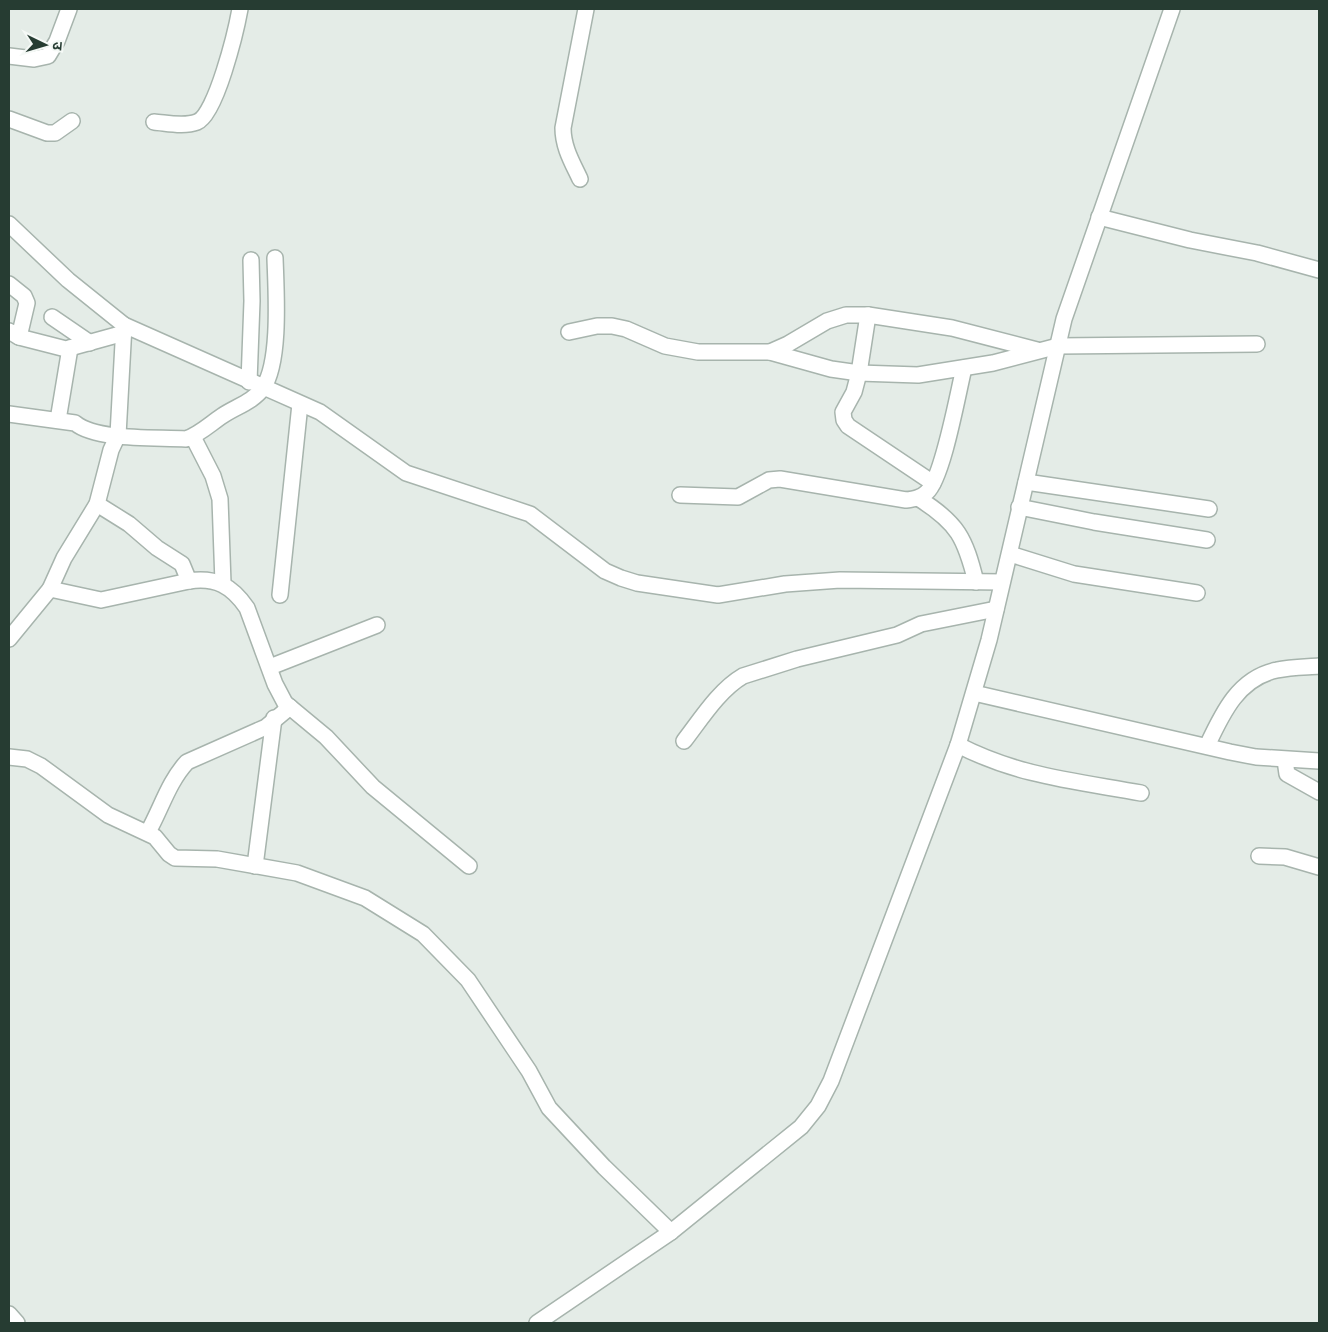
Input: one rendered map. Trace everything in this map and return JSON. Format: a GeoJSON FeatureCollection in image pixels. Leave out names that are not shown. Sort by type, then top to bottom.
{"type":"FeatureCollection","features":[{"type":"Feature","properties":{"kind":"street"},"geometry":{"type":"LineString","coordinates":[[9,56],[34,59],[48,56],[57,41],[69,9]]}},
{"type":"Feature","properties":{"kind":"street"},"geometry":{"type":"LineString","coordinates":[[154,122],[190,124],[198,122],[205,117],[214,102],[240,9]]}},
{"type":"Feature","properties":{"kind":"street"},"geometry":{"type":"LineString","coordinates":[[580,180],[566,151],[562,128],[586,9]]}},
{"type":"Feature","properties":{"kind":"street"},"geometry":{"type":"LineString","coordinates":[[536,1323],[671,1232],[801,1127],[818,1106],[831,1081],[958,745],[974,693],[1010,554],[1019,507],[1064,319],[1172,9]]}},
{"type":"Feature","properties":{"kind":"street"},"geometry":{"type":"LineString","coordinates":[[9,119],[47,133],[55,133],[72,121]]}},
{"type":"Feature","properties":{"kind":"street"},"geometry":{"type":"LineString","coordinates":[[1099,217],[1190,240],[1258,253],[1319,270]]}},
{"type":"Feature","properties":{"kind":"street"},"geometry":{"type":"LineString","coordinates":[[9,224],[68,280],[124,329],[320,412],[406,473],[530,514],[605,572],[637,583],[718,594],[785,584],[840,580],[1002,582]]}},
{"type":"Feature","properties":{"kind":"street"},"geometry":{"type":"LineString","coordinates":[[9,414],[75,422],[81,428],[99,433],[186,439],[193,437],[223,415],[243,405],[274,355],[275,258]]}},
{"type":"Feature","properties":{"kind":"street"},"geometry":{"type":"LineString","coordinates":[[251,260],[256,385]]}},
{"type":"Feature","properties":{"kind":"street"},"geometry":{"type":"LineString","coordinates":[[9,284],[24,296],[27,303],[14,334],[62,349],[90,343],[124,329]]}},
{"type":"Feature","properties":{"kind":"street"},"geometry":{"type":"LineString","coordinates":[[770,352],[788,344],[827,321],[846,315],[868,315],[952,328],[1038,350]]}},
{"type":"Feature","properties":{"kind":"street"},"geometry":{"type":"LineString","coordinates":[[868,315],[859,373],[854,392],[843,412],[844,420],[848,426],[933,483]]}},
{"type":"Feature","properties":{"kind":"street"},"geometry":{"type":"LineString","coordinates":[[52,317],[90,343]]}},
{"type":"Feature","properties":{"kind":"street"},"geometry":{"type":"LineString","coordinates":[[569,332],[597,326],[612,326],[626,329],[665,346],[698,352],[770,352],[831,369],[859,373],[918,375],[994,363],[1058,346],[1257,344]]}},
{"type":"Feature","properties":{"kind":"street"},"geometry":{"type":"LineString","coordinates":[[9,639],[50,589],[64,558],[97,504],[111,450],[118,435],[124,329]]}},
{"type":"Feature","properties":{"kind":"street"},"geometry":{"type":"LineString","coordinates":[[58,420],[70,348]]}},
{"type":"Feature","properties":{"kind":"street"},"geometry":{"type":"LineString","coordinates":[[680,494],[738,497],[769,480],[780,479],[906,500],[918,498],[928,491],[941,463],[964,368]]}},
{"type":"Feature","properties":{"kind":"street"},"geometry":{"type":"LineString","coordinates":[[280,595],[300,404]]}},
{"type":"Feature","properties":{"kind":"street"},"geometry":{"type":"LineString","coordinates":[[193,437],[212,476],[220,500],[223,583]]}},
{"type":"Feature","properties":{"kind":"street"},"geometry":{"type":"LineString","coordinates":[[1026,482],[1209,510]]}},
{"type":"Feature","properties":{"kind":"street"},"geometry":{"type":"LineString","coordinates":[[918,498],[947,518],[957,531],[967,549],[976,582]]}},
{"type":"Feature","properties":{"kind":"street"},"geometry":{"type":"LineString","coordinates":[[97,504],[129,524],[157,548],[182,564],[189,581]]}},
{"type":"Feature","properties":{"kind":"street"},"geometry":{"type":"LineString","coordinates":[[1019,507],[1094,522],[1207,540]]}},
{"type":"Feature","properties":{"kind":"street"},"geometry":{"type":"LineString","coordinates":[[1010,554],[1074,574],[1197,593]]}},
{"type":"Feature","properties":{"kind":"street"},"geometry":{"type":"LineString","coordinates":[[50,589],[101,600],[200,579],[223,583],[241,599],[246,608],[280,694],[290,707],[332,743],[373,787],[468,866]]}},
{"type":"Feature","properties":{"kind":"street"},"geometry":{"type":"LineString","coordinates":[[684,741],[712,706],[735,681],[743,676],[797,659],[897,635],[921,624],[996,609]]}},
{"type":"Feature","properties":{"kind":"street"},"geometry":{"type":"LineString","coordinates":[[270,667],[377,625]]}},
{"type":"Feature","properties":{"kind":"street"},"geometry":{"type":"LineString","coordinates":[[1207,746],[1222,715],[1235,696],[1253,678],[1277,669],[1319,666]]}},
{"type":"Feature","properties":{"kind":"street"},"geometry":{"type":"LineString","coordinates":[[974,693],[1256,757],[1319,761]]}},
{"type":"Feature","properties":{"kind":"street"},"geometry":{"type":"LineString","coordinates":[[255,866],[273,723],[280,694]]}},
{"type":"Feature","properties":{"kind":"street"},"geometry":{"type":"LineString","coordinates":[[148,832],[170,786],[180,769],[187,762],[207,755],[273,723],[290,707]]}},
{"type":"Feature","properties":{"kind":"street"},"geometry":{"type":"LineString","coordinates":[[958,745],[987,760],[1034,774],[1141,793]]}},
{"type":"Feature","properties":{"kind":"street"},"geometry":{"type":"LineString","coordinates":[[9,757],[35,762],[108,815],[148,832],[175,858],[217,859],[297,873],[365,898],[423,934],[468,980],[529,1071],[549,1108],[604,1167],[671,1232]]}},
{"type":"Feature","properties":{"kind":"street"},"geometry":{"type":"LineString","coordinates":[[1286,760],[1287,774],[1319,792]]}},
{"type":"Feature","properties":{"kind":"street"},"geometry":{"type":"LineString","coordinates":[[1259,856],[1285,857],[1319,867]]}},
{"type":"Feature","properties":{"kind":"street"},"geometry":{"type":"LineString","coordinates":[[9,1314],[16,1323]]}}]}
